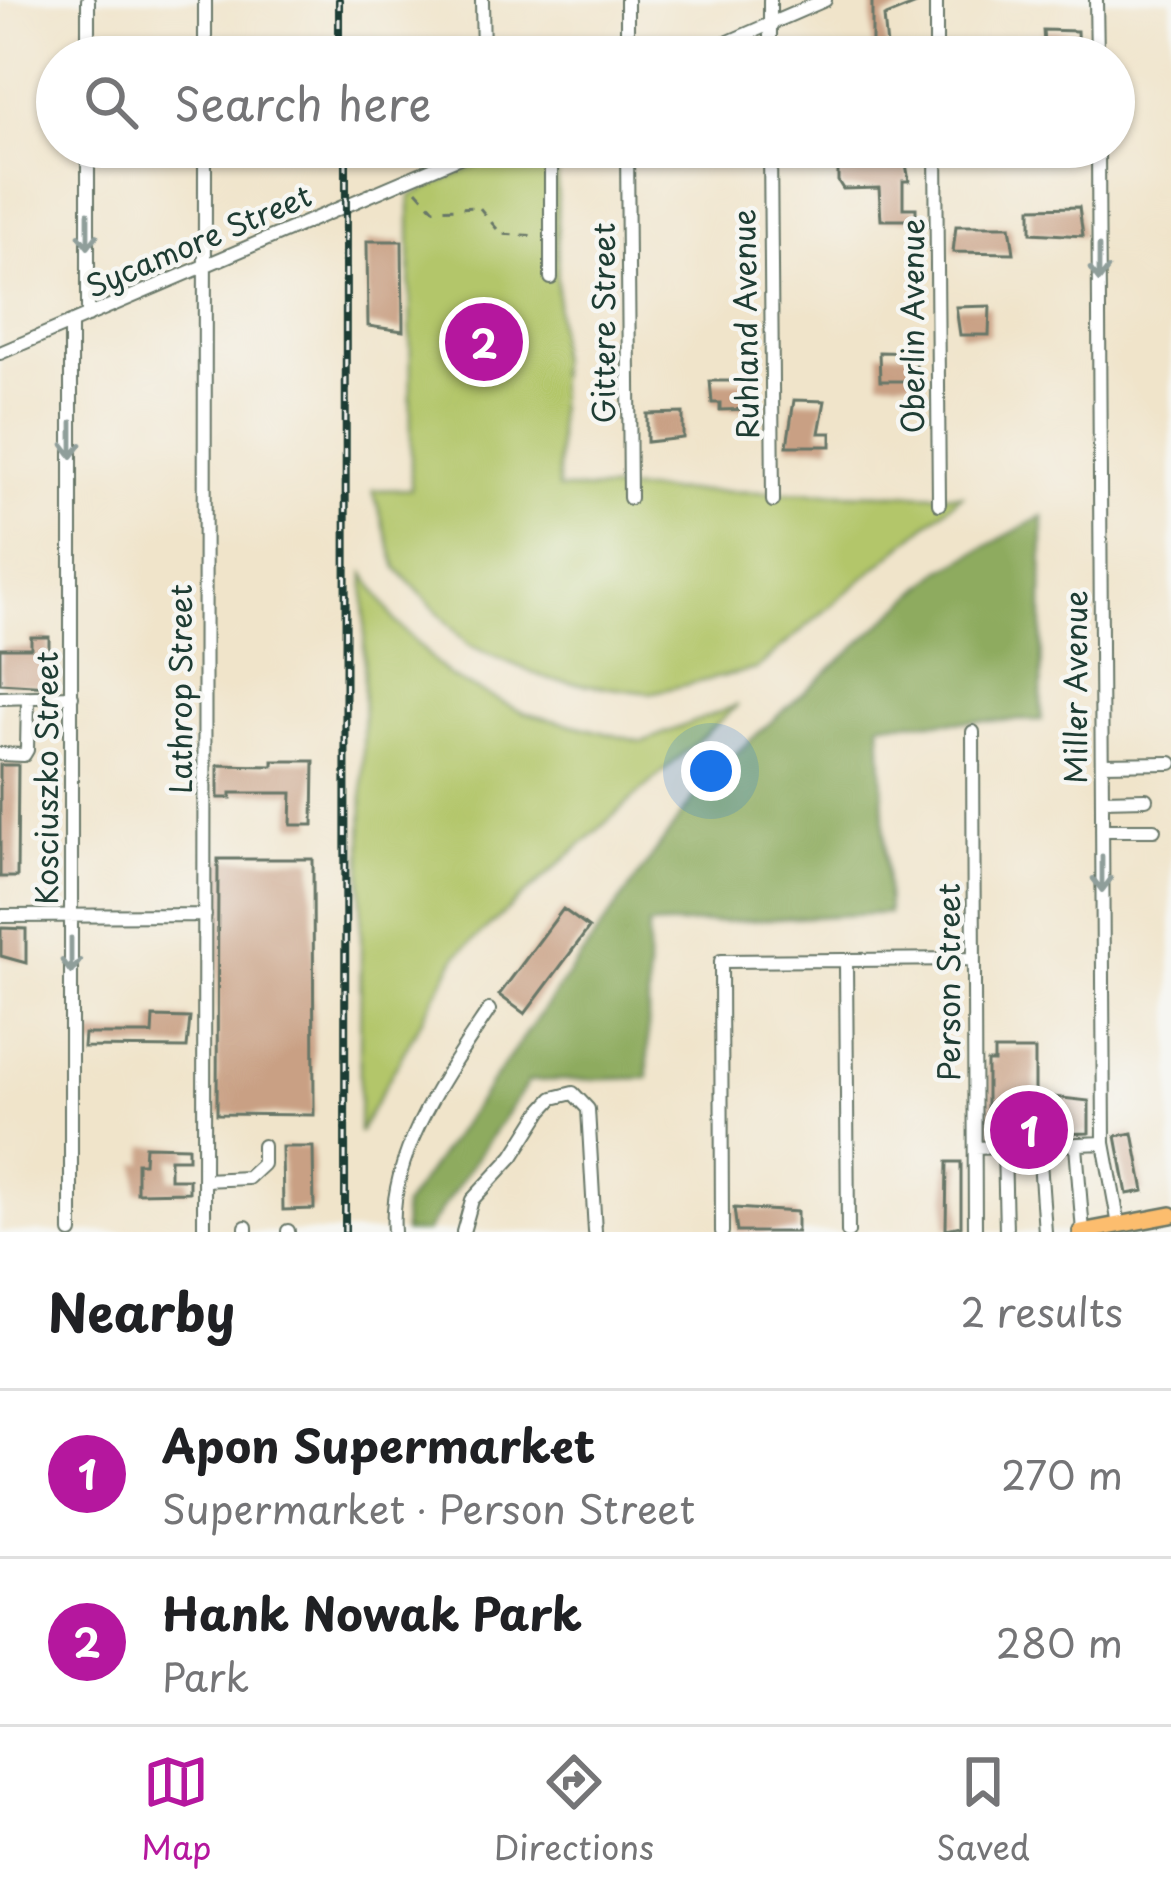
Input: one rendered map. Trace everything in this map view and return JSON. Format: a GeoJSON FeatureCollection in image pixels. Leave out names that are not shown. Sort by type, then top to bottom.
{"type":"FeatureCollection","features":[{"type":"Feature","properties":{"kind":"main road"},"geometry":{"type":"LineString","coordinates":[[1082,1232],[1171,1216]]}},
{"type":"Feature","properties":{"kind":"street"},"geometry":{"type":"LineString","coordinates":[[88,0],[88,36]]}},
{"type":"Feature","properties":{"kind":"street"},"geometry":{"type":"LineString","coordinates":[[205,0],[205,36]]}},
{"type":"Feature","properties":{"kind":"street"},"geometry":{"type":"LineString","coordinates":[[482,0],[483,36]]}},
{"type":"Feature","properties":{"kind":"street"},"geometry":{"type":"LineString","coordinates":[[627,0],[627,36]]}},
{"type":"Feature","properties":{"kind":"street"},"geometry":{"type":"LineString","coordinates":[[770,0],[770,36]]}},
{"type":"Feature","properties":{"kind":"street"},"geometry":{"type":"LineString","coordinates":[[742,36],[825,0]]}},
{"type":"Feature","properties":{"kind":"street"},"geometry":{"type":"LineString","coordinates":[[936,0],[936,36]]}},
{"type":"Feature","properties":{"kind":"street"},"geometry":{"type":"LineString","coordinates":[[1096,0],[1097,36]]}},
{"type":"Feature","properties":{"kind":"street"},"geometry":{"type":"LineString","coordinates":[[88,168],[88,316]]}},
{"type":"Feature","properties":{"kind":"street","name":"Lathrop Street"},"geometry":{"type":"LineString","coordinates":[[204,1232],[205,168]]}},
{"type":"Feature","properties":{"kind":"street","name":"Sycamore Street"},"geometry":{"type":"LineString","coordinates":[[0,353],[434,168]]}},
{"type":"Feature","properties":{"kind":"street"},"geometry":{"type":"LineString","coordinates":[[550,278],[551,168]]}},
{"type":"Feature","properties":{"kind":"street","name":"Gittere Street"},"geometry":{"type":"LineString","coordinates":[[627,168],[630,498]]}},
{"type":"Feature","properties":{"kind":"street","name":"Ruhland Avenue"},"geometry":{"type":"LineString","coordinates":[[770,168],[773,501]]}},
{"type":"Feature","properties":{"kind":"street","name":"Oberlin Avenue"},"geometry":{"type":"LineString","coordinates":[[937,168],[940,504]]}},
{"type":"Feature","properties":{"kind":"street","name":"Miller Avenue"},"geometry":{"type":"LineString","coordinates":[[1098,168],[1103,1143],[1112,1228]]}},
{"type":"Feature","properties":{"kind":"street","name":"Kosciuszko Street"},"geometry":{"type":"LineString","coordinates":[[70,1232],[71,323]]}},
{"type":"Feature","properties":{"kind":"street"},"geometry":{"type":"LineString","coordinates":[[0,698],[72,696]]}},
{"type":"Feature","properties":{"kind":"street"},"geometry":{"type":"LineString","coordinates":[[0,754],[27,750],[28,698]]}},
{"type":"Feature","properties":{"kind":"street","name":"Person Street"},"geometry":{"type":"LineString","coordinates":[[973,732],[975,1232]]}},
{"type":"Feature","properties":{"kind":"street"},"geometry":{"type":"LineString","coordinates":[[1102,764],[1171,764]]}},
{"type":"Feature","properties":{"kind":"street"},"geometry":{"type":"LineString","coordinates":[[1102,800],[1145,799]]}},
{"type":"Feature","properties":{"kind":"street"},"geometry":{"type":"LineString","coordinates":[[1102,830],[1154,830]]}},
{"type":"Feature","properties":{"kind":"street"},"geometry":{"type":"LineString","coordinates":[[0,916],[205,915]]}},
{"type":"Feature","properties":{"kind":"street"},"geometry":{"type":"LineString","coordinates":[[722,1232],[721,961],[974,959]]}},
{"type":"Feature","properties":{"kind":"street"},"geometry":{"type":"LineString","coordinates":[[846,961],[848,1232]]}},
{"type":"Feature","properties":{"kind":"street"},"geometry":{"type":"LineString","coordinates":[[394,1232],[397,1181],[405,1159],[454,1062],[489,1010]]}},
{"type":"Feature","properties":{"kind":"street"},"geometry":{"type":"LineString","coordinates":[[463,1232],[472,1200],[513,1156],[542,1110],[553,1098],[573,1093],[588,1109],[596,1232]]}},
{"type":"Feature","properties":{"kind":"street"},"geometry":{"type":"LineString","coordinates":[[975,1148],[1103,1143]]}},
{"type":"Feature","properties":{"kind":"street"},"geometry":{"type":"LineString","coordinates":[[204,1180],[248,1178],[263,1163],[262,1146]]}},
{"type":"Feature","properties":{"kind":"street"},"geometry":{"type":"LineString","coordinates":[[1076,1146],[1082,1232]]}},
{"type":"Feature","properties":{"kind":"street"},"geometry":{"type":"LineString","coordinates":[[1039,1147],[1045,1232]]}},
{"type":"Feature","properties":{"kind":"street"},"geometry":{"type":"LineString","coordinates":[[1004,1148],[1006,1232]]}},
{"type":"Feature","properties":{"kind":"path"},"geometry":{"type":"LineString","coordinates":[[417,190],[434,209],[479,207],[501,234],[551,236]]}},
{"type":"Feature","properties":{"kind":"green space"},"geometry":{"type":"Polygon","coordinates":[[[473,168],[557,168],[558,489],[962,495],[756,669],[650,693],[550,680],[468,645],[397,568],[373,490],[411,489],[410,196],[473,168]]]}},
{"type":"Feature","properties":{"kind":"green space"},"geometry":{"type":"Polygon","coordinates":[[[1043,516],[1041,720],[880,723],[888,913],[648,926],[648,1078],[529,1081],[426,1232],[404,1232],[403,1207],[708,778],[941,571],[1043,516]]]}},
{"type":"Feature","properties":{"kind":"green space"},"geometry":{"type":"Polygon","coordinates":[[[365,574],[395,621],[449,676],[524,713],[642,742],[738,705],[458,954],[359,1133],[365,574]]]}},
{"type":"Feature","properties":{"kind":"building"},"geometry":{"type":"Polygon","coordinates":[[[872,0],[926,0],[884,17],[886,36],[872,36],[872,0]]]}},
{"type":"Feature","properties":{"kind":"building"},"geometry":{"type":"Polygon","coordinates":[[[1043,30],[1077,31],[1077,36],[1043,36],[1043,30]]]}},
{"type":"Feature","properties":{"kind":"building"},"geometry":{"type":"Polygon","coordinates":[[[838,168],[907,168],[903,208],[916,208],[916,220],[881,220],[879,188],[843,189],[838,168]]]}},
{"type":"Feature","properties":{"kind":"building"},"geometry":{"type":"Polygon","coordinates":[[[1079,207],[1083,236],[1031,233],[1031,208],[1079,207]]]}},
{"type":"Feature","properties":{"kind":"building"},"geometry":{"type":"Polygon","coordinates":[[[956,226],[1010,226],[1014,253],[953,252],[956,226]]]}},
{"type":"Feature","properties":{"kind":"building"},"geometry":{"type":"Polygon","coordinates":[[[367,241],[402,241],[403,331],[368,326],[367,241]]]}},
{"type":"Feature","properties":{"kind":"building"},"geometry":{"type":"Polygon","coordinates":[[[990,306],[989,335],[960,335],[956,307],[990,306]]]}},
{"type":"Feature","properties":{"kind":"building"},"geometry":{"type":"Polygon","coordinates":[[[879,352],[917,353],[915,381],[880,381],[879,352]]]}},
{"type":"Feature","properties":{"kind":"building"},"geometry":{"type":"Polygon","coordinates":[[[710,381],[754,381],[754,409],[720,410],[720,403],[712,403],[710,381]]]}},
{"type":"Feature","properties":{"kind":"building"},"geometry":{"type":"Polygon","coordinates":[[[794,400],[825,401],[819,433],[831,433],[831,446],[787,446],[794,400]]]}},
{"type":"Feature","properties":{"kind":"building"},"geometry":{"type":"Polygon","coordinates":[[[683,413],[683,438],[647,442],[647,414],[683,413]]]}},
{"type":"Feature","properties":{"kind":"building"},"geometry":{"type":"Polygon","coordinates":[[[31,637],[49,637],[49,686],[0,683],[0,648],[31,648],[31,637]]]}},
{"type":"Feature","properties":{"kind":"building"},"geometry":{"type":"Polygon","coordinates":[[[273,761],[314,761],[313,825],[291,825],[292,793],[231,793],[231,798],[218,798],[218,765],[273,766],[273,761]]]}},
{"type":"Feature","properties":{"kind":"building"},"geometry":{"type":"Polygon","coordinates":[[[0,765],[18,765],[17,877],[0,877],[0,765]]]}},
{"type":"Feature","properties":{"kind":"building"},"geometry":{"type":"Polygon","coordinates":[[[218,859],[313,859],[314,1115],[217,1114],[218,859]]]}},
{"type":"Feature","properties":{"kind":"building"},"geometry":{"type":"Polygon","coordinates":[[[563,909],[589,928],[525,1014],[499,995],[563,909]]]}},
{"type":"Feature","properties":{"kind":"building"},"geometry":{"type":"Polygon","coordinates":[[[1,928],[26,929],[26,963],[1,956],[1,928]]]}},
{"type":"Feature","properties":{"kind":"building"},"geometry":{"type":"Polygon","coordinates":[[[153,1017],[190,1018],[187,1048],[83,1047],[84,1034],[152,1034],[153,1017]]]}},
{"type":"Feature","properties":{"kind":"building"},"geometry":{"type":"Polygon","coordinates":[[[994,1050],[1035,1050],[1035,1095],[1089,1101],[1089,1133],[987,1136],[987,1062],[994,1062],[994,1050]]]}},
{"type":"Feature","properties":{"kind":"building"},"geometry":{"type":"Polygon","coordinates":[[[1133,1133],[1144,1191],[1127,1194],[1116,1136],[1133,1133]]]}},
{"type":"Feature","properties":{"kind":"building"},"geometry":{"type":"Polygon","coordinates":[[[145,1146],[188,1147],[188,1159],[170,1159],[170,1179],[189,1179],[189,1192],[137,1193],[137,1163],[144,1163],[145,1146]]]}},
{"type":"Feature","properties":{"kind":"building"},"geometry":{"type":"Polygon","coordinates":[[[282,1147],[313,1147],[314,1209],[283,1210],[282,1147]]]}},
{"type":"Feature","properties":{"kind":"building"},"geometry":{"type":"Polygon","coordinates":[[[947,1162],[961,1162],[961,1226],[946,1229],[947,1162]]]}},
{"type":"Feature","properties":{"kind":"building"},"geometry":{"type":"Polygon","coordinates":[[[734,1208],[797,1212],[797,1232],[737,1232],[734,1208]]]}},
{"type":"Feature","properties":{"kind":"railway"},"geometry":{"type":"LineString","coordinates":[[339,0],[339,36]]}},
{"type":"Feature","properties":{"kind":"railway"},"geometry":{"type":"LineString","coordinates":[[345,1232],[346,168]]}},
{"type":"Feature","properties":{"kind":"place","name":"Hank Nowak Park"},"geometry":{"type":"Point","coordinates":[484,342]}},
{"type":"Feature","properties":{"kind":"place","name":"Apon Supermarket"},"geometry":{"type":"Point","coordinates":[1029,1130]}}]}
